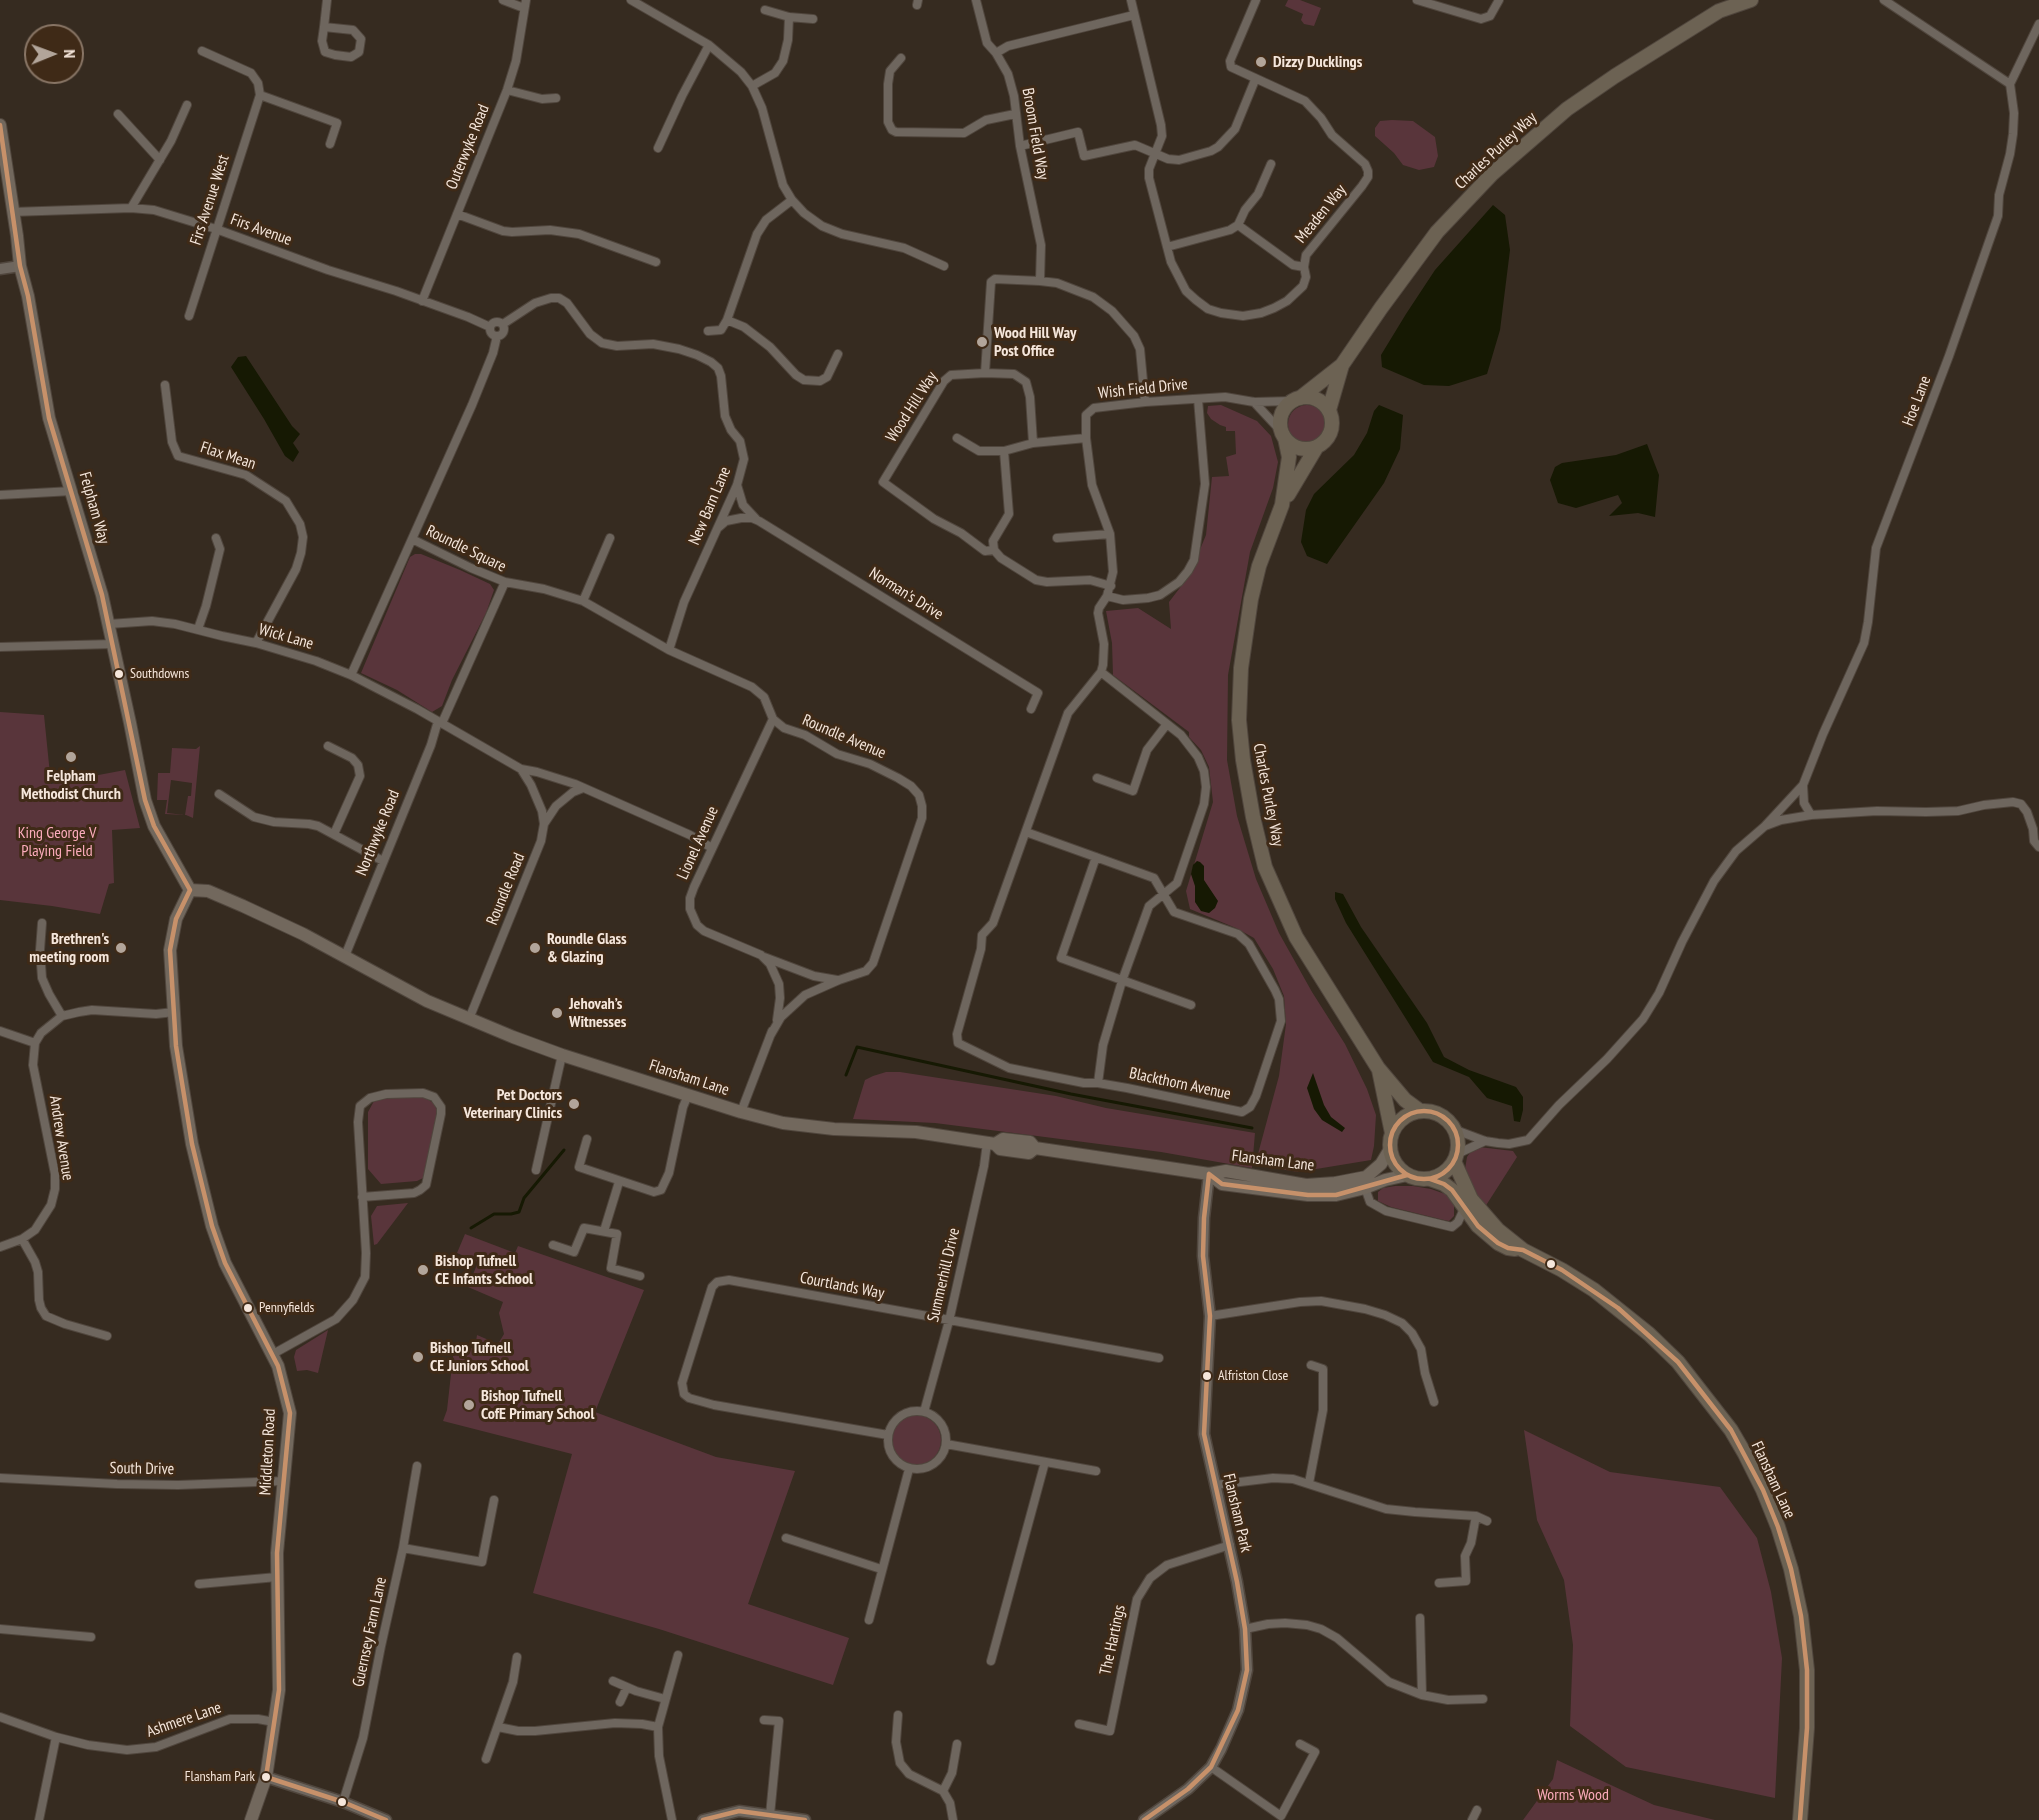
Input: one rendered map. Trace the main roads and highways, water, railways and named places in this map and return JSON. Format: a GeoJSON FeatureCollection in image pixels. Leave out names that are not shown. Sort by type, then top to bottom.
{"type":"FeatureCollection","features":[{"type":"Feature","properties":{"kind":"main road","name":"Charles Purley Way"},"geometry":{"type":"LineString","coordinates":[[1329,410],[1342,365],[1381,308],[1437,232],[1492,174],[1567,109],[1659,47],[1724,6],[1751,0]]}},
{"type":"Feature","properties":{"kind":"main road","name":"Felpham Way"},"geometry":{"type":"LineString","coordinates":[[0,125],[20,266],[28,296],[49,418],[109,624],[145,800],[154,826],[190,890]]}},
{"type":"Feature","properties":{"kind":"main road","name":"Charles Purley Way"},"geometry":{"type":"LineString","coordinates":[[1296,399],[1342,365]]}},
{"type":"Feature","properties":{"kind":"main road"},"geometry":{"type":"LineString","coordinates":[[1296,399],[1317,399],[1329,410],[1332,428],[1324,443],[1316,448],[1299,449],[1291,445],[1283,435],[1281,414],[1296,399]]}},
{"type":"Feature","properties":{"kind":"main road","name":"Charles Purley Way"},"geometry":{"type":"LineString","coordinates":[[1282,505],[1289,457],[1283,435]]}},
{"type":"Feature","properties":{"kind":"main road","name":"Charles Purley Way"},"geometry":{"type":"LineString","coordinates":[[1316,448],[1282,505],[1259,566],[1251,599],[1241,668],[1239,720],[1249,794],[1265,867],[1292,927],[1378,1068],[1405,1100],[1420,1112]]}},
{"type":"Feature","properties":{"kind":"main road","name":"Flansham Lane"},"geometry":{"type":"LineString","coordinates":[[190,890],[208,891],[303,934],[469,1020],[561,1055],[783,1123],[806,1127],[916,1132],[991,1143],[1003,1139],[1030,1142],[1035,1148],[1209,1174],[1226,1171],[1306,1185],[1335,1184],[1366,1177],[1381,1164],[1390,1149]]}},
{"type":"Feature","properties":{"kind":"main road","name":"Middleton Road"},"geometry":{"type":"LineString","coordinates":[[190,890],[176,918],[170,950],[176,1046],[189,1124],[212,1226],[225,1263],[273,1354],[283,1381],[290,1413],[277,1553],[279,1689],[266,1776],[251,1820]]}},
{"type":"Feature","properties":{"kind":"main road","name":"Charles Purley Way"},"geometry":{"type":"LineString","coordinates":[[1378,1068],[1392,1133]]}},
{"type":"Feature","properties":{"kind":"main road"},"geometry":{"type":"LineString","coordinates":[[1420,1112],[1439,1115],[1454,1128],[1457,1137],[1455,1157],[1448,1169],[1430,1179],[1407,1175],[1395,1164],[1390,1149],[1392,1133],[1403,1119],[1420,1112]]}},
{"type":"Feature","properties":{"kind":"main road","name":"Flansham Lane"},"geometry":{"type":"LineString","coordinates":[[1455,1157],[1471,1199],[1498,1230],[1523,1250],[1594,1290],[1649,1334],[1678,1362],[1731,1430],[1763,1490],[1791,1569],[1801,1616],[1807,1670],[1807,1728],[1800,1820]]}},
{"type":"Feature","properties":{"kind":"main road","name":"Flansham Lane"},"geometry":{"type":"LineString","coordinates":[[1209,1174],[1222,1184],[1308,1196],[1336,1195],[1407,1175]]}},
{"type":"Feature","properties":{"kind":"main road","name":"Flansham Lane"},"geometry":{"type":"LineString","coordinates":[[1430,1179],[1452,1190],[1478,1226],[1498,1243],[1508,1248],[1523,1250]]}},
{"type":"Feature","properties":{"kind":"waterway"},"geometry":{"type":"LineString","coordinates":[[846,1075],[857,1047],[1071,1094],[1252,1128]]}},
{"type":"Feature","properties":{"kind":"waterway"},"geometry":{"type":"LineString","coordinates":[[471,1228],[494,1214],[519,1212],[524,1198],[564,1150]]}},
{"type":"Feature","properties":{"kind":"place","name":"Dizzy Ducklings"},"geometry":{"type":"Point","coordinates":[1261,62]}},
{"type":"Feature","properties":{"kind":"place","name":"Wood Hill Way Post Office"},"geometry":{"type":"Point","coordinates":[982,342]}},
{"type":"Feature","properties":{"kind":"place","name":"Southdowns"},"geometry":{"type":"Point","coordinates":[119,674]}},
{"type":"Feature","properties":{"kind":"place","name":"Felpham Methodist Church"},"geometry":{"type":"Point","coordinates":[71,757]}},
{"type":"Feature","properties":{"kind":"place","name":"Brethren's meeting room"},"geometry":{"type":"Point","coordinates":[121,948]}},
{"type":"Feature","properties":{"kind":"place","name":"Roundle Glass & Glazing"},"geometry":{"type":"Point","coordinates":[535,948]}},
{"type":"Feature","properties":{"kind":"place","name":"Jehovah’s Witnesses"},"geometry":{"type":"Point","coordinates":[557,1013]}},
{"type":"Feature","properties":{"kind":"place","name":"Pet Doctors Veterinary Clinics"},"geometry":{"type":"Point","coordinates":[574,1104]}},
{"type":"Feature","properties":{"kind":"place","name":"Bishop Tufnell CE Infants School"},"geometry":{"type":"Point","coordinates":[423,1270]}},
{"type":"Feature","properties":{"kind":"place","name":"Pennyfields"},"geometry":{"type":"Point","coordinates":[248,1308]}},
{"type":"Feature","properties":{"kind":"place","name":"Bishop Tufnell CE Juniors School"},"geometry":{"type":"Point","coordinates":[418,1357]}},
{"type":"Feature","properties":{"kind":"place","name":"Alfriston Close"},"geometry":{"type":"Point","coordinates":[1207,1376]}},
{"type":"Feature","properties":{"kind":"place","name":"Bishop Tufnell CofE Primary School"},"geometry":{"type":"Point","coordinates":[469,1405]}},
{"type":"Feature","properties":{"kind":"place","name":"Flansham Park"},"geometry":{"type":"Point","coordinates":[266,1777]}},
{"type":"Feature","properties":{"kind":"park label","name":"King George V Playing Field"},"geometry":{"type":"Point","coordinates":[57,842]}},
{"type":"Feature","properties":{"kind":"park label","name":"Worms Wood"},"geometry":{"type":"Point","coordinates":[1573,1795]}}]}
